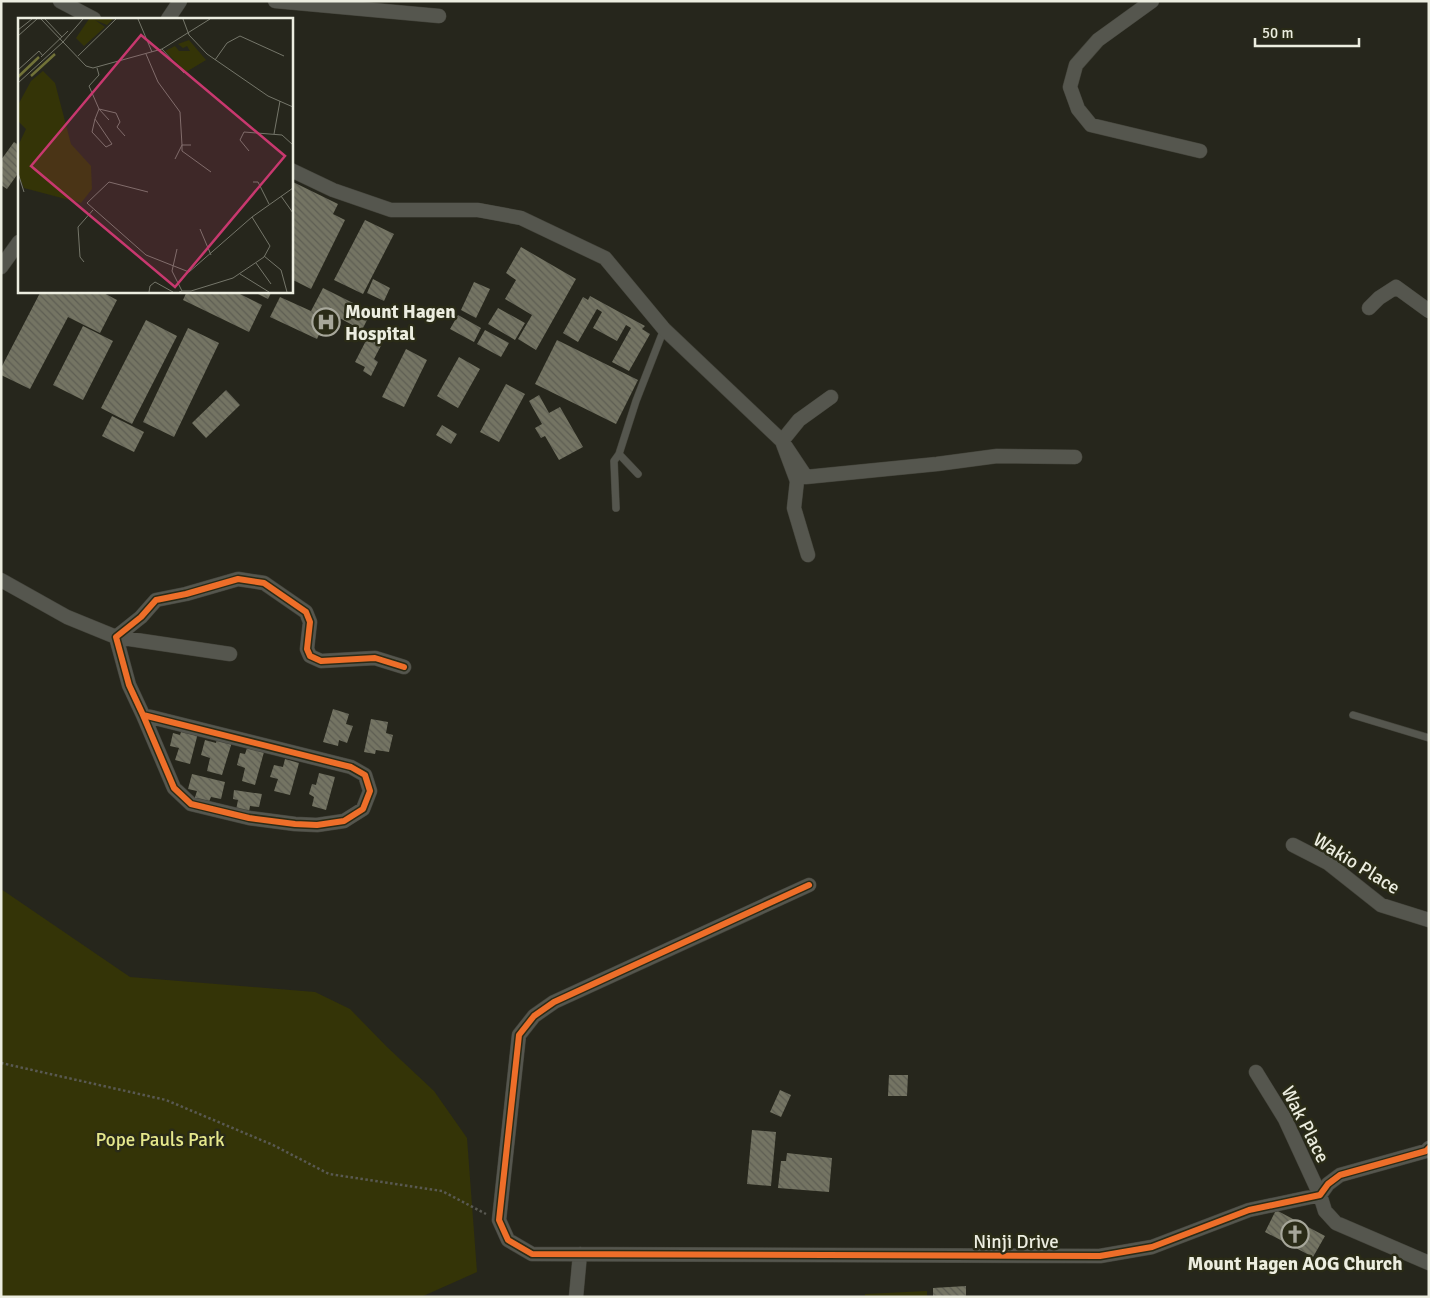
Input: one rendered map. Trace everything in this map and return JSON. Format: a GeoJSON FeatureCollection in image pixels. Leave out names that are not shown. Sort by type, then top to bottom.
{"type":"FeatureCollection","features":[{"type":"Feature","properties":{"kind":"street"},"geometry":{"type":"LineString","coordinates":[[60,1],[92,18]]}},
{"type":"Feature","properties":{"kind":"street"},"geometry":{"type":"LineString","coordinates":[[169,18],[180,1]]}},
{"type":"Feature","properties":{"kind":"street"},"geometry":{"type":"LineString","coordinates":[[275,1],[439,16]]}},
{"type":"Feature","properties":{"kind":"street"},"geometry":{"type":"LineString","coordinates":[[1152,1],[1098,40],[1076,65],[1070,87],[1078,110],[1091,125],[1200,151]]}},
{"type":"Feature","properties":{"kind":"street"},"geometry":{"type":"LineString","coordinates":[[292,170],[333,190],[391,210],[478,210],[521,218],[605,258],[664,329],[782,441],[806,476],[937,464],[997,456],[1076,457]]}},
{"type":"Feature","properties":{"kind":"street"},"geometry":{"type":"LineString","coordinates":[[1,267],[18,243]]}},
{"type":"Feature","properties":{"kind":"street"},"geometry":{"type":"LineString","coordinates":[[1369,308],[1379,298],[1396,287],[1429,312]]}},
{"type":"Feature","properties":{"kind":"street"},"geometry":{"type":"LineString","coordinates":[[782,441],[799,420],[831,397]]}},
{"type":"Feature","properties":{"kind":"street"},"geometry":{"type":"LineString","coordinates":[[782,441],[797,481],[794,508],[808,555]]}},
{"type":"Feature","properties":{"kind":"street"},"geometry":{"type":"LineString","coordinates":[[116,637],[141,617],[156,600],[186,594],[238,579],[264,583],[306,612],[310,622],[307,649],[310,656],[321,661],[375,658],[404,667]]}},
{"type":"Feature","properties":{"kind":"street"},"geometry":{"type":"LineString","coordinates":[[1,580],[67,618],[116,637],[230,654]]}},
{"type":"Feature","properties":{"kind":"street"},"geometry":{"type":"LineString","coordinates":[[116,637],[129,685],[174,788],[191,804],[249,818],[317,825],[344,821],[363,809],[370,792],[365,775],[351,767],[143,715]]}},
{"type":"Feature","properties":{"kind":"street","name":"Wakio Place"},"geometry":{"type":"LineString","coordinates":[[1293,845],[1328,863],[1381,905],[1429,920]]}},
{"type":"Feature","properties":{"kind":"street"},"geometry":{"type":"LineString","coordinates":[[499,1220],[519,1035],[534,1016],[554,1002],[809,885]]}},
{"type":"Feature","properties":{"kind":"street","name":"Wak Place"},"geometry":{"type":"LineString","coordinates":[[1256,1072],[1285,1119],[1320,1195],[1325,1211],[1336,1222],[1429,1263]]}},
{"type":"Feature","properties":{"kind":"street"},"geometry":{"type":"LineString","coordinates":[[1320,1195],[1328,1184],[1340,1175],[1429,1148]]}},
{"type":"Feature","properties":{"kind":"street","name":"Ninji Drive"},"geometry":{"type":"LineString","coordinates":[[499,1220],[508,1240],[532,1254],[1100,1256],[1152,1247],[1249,1210],[1320,1195]]}},
{"type":"Feature","properties":{"kind":"street"},"geometry":{"type":"LineString","coordinates":[[576,1297],[580,1254]]}},
{"type":"Feature","properties":{"kind":"lane"},"geometry":{"type":"LineString","coordinates":[[616,508],[614,461],[619,454],[636,401],[664,329]]}},
{"type":"Feature","properties":{"kind":"lane"},"geometry":{"type":"LineString","coordinates":[[619,454],[638,474]]}},
{"type":"Feature","properties":{"kind":"lane"},"geometry":{"type":"LineString","coordinates":[[1353,715],[1429,738]]}},
{"type":"Feature","properties":{"kind":"path"},"geometry":{"type":"LineString","coordinates":[[1,1063],[166,1100],[273,1145],[329,1174],[442,1192],[499,1220]]}},
{"type":"Feature","properties":{"kind":"green space","name":"Pope Pauls Park"},"geometry":{"type":"Polygon","coordinates":[[[1,889],[130,977],[315,992],[350,1009],[434,1091],[467,1138],[477,1272],[421,1297],[1,1297],[1,889]]]}},
{"type":"Feature","properties":{"kind":"green space"},"geometry":{"type":"Polygon","coordinates":[[[927,1291],[927,1297],[865,1297],[865,1294],[927,1291]]]}},
{"type":"Feature","properties":{"kind":"building"},"geometry":{"type":"Polygon","coordinates":[[[14,142],[18,144],[18,173],[7,189],[1,185],[1,160],[14,142]]]}},
{"type":"Feature","properties":{"kind":"building"},"geometry":{"type":"Polygon","coordinates":[[[292,181],[338,204],[333,214],[345,220],[311,289],[292,280],[292,181]]]}},
{"type":"Feature","properties":{"kind":"building"},"geometry":{"type":"Polygon","coordinates":[[[365,220],[394,234],[363,294],[334,280],[365,220]]]}},
{"type":"Feature","properties":{"kind":"building"},"geometry":{"type":"Polygon","coordinates":[[[521,247],[576,279],[536,350],[518,339],[532,315],[505,299],[516,280],[506,273],[521,247]]]}},
{"type":"Feature","properties":{"kind":"building"},"geometry":{"type":"Polygon","coordinates":[[[373,279],[390,288],[384,301],[367,293],[373,279]]]}},
{"type":"Feature","properties":{"kind":"building"},"geometry":{"type":"Polygon","coordinates":[[[474,282],[490,289],[476,318],[461,310],[474,282]]]}},
{"type":"Feature","properties":{"kind":"building"},"geometry":{"type":"Polygon","coordinates":[[[323,288],[371,312],[362,330],[326,311],[323,317],[326,319],[317,339],[270,317],[280,297],[311,311],[323,288]]]}},
{"type":"Feature","properties":{"kind":"building"},"geometry":{"type":"Polygon","coordinates":[[[40,292],[102,292],[117,300],[100,333],[68,317],[30,389],[1,375],[1,368],[40,292]]]}},
{"type":"Feature","properties":{"kind":"building"},"geometry":{"type":"Polygon","coordinates":[[[187,292],[236,292],[262,305],[249,332],[183,300],[187,292]]]}},
{"type":"Feature","properties":{"kind":"building"},"geometry":{"type":"Polygon","coordinates":[[[254,292],[272,292],[268,299],[254,292]]]}},
{"type":"Feature","properties":{"kind":"building"},"geometry":{"type":"Polygon","coordinates":[[[590,296],[645,326],[642,329],[650,334],[629,371],[612,362],[631,328],[626,325],[617,341],[593,328],[602,312],[597,309],[578,342],[563,333],[583,297],[588,300],[590,296]]]}},
{"type":"Feature","properties":{"kind":"building"},"geometry":{"type":"Polygon","coordinates":[[[498,308],[525,323],[515,340],[488,324],[498,308]]]}},
{"type":"Feature","properties":{"kind":"building"},"geometry":{"type":"Polygon","coordinates":[[[458,315],[481,328],[474,342],[450,329],[458,315]]]}},
{"type":"Feature","properties":{"kind":"building"},"geometry":{"type":"Polygon","coordinates":[[[146,320],[177,336],[132,424],[101,408],[146,320]]]}},
{"type":"Feature","properties":{"kind":"building"},"geometry":{"type":"Polygon","coordinates":[[[83,326],[113,341],[83,400],[53,385],[83,326]]]}},
{"type":"Feature","properties":{"kind":"building"},"geometry":{"type":"Polygon","coordinates":[[[188,328],[219,343],[174,437],[143,422],[188,328]]]}},
{"type":"Feature","properties":{"kind":"building"},"geometry":{"type":"Polygon","coordinates":[[[485,330],[509,343],[501,357],[477,344],[485,330]]]}},
{"type":"Feature","properties":{"kind":"building"},"geometry":{"type":"Polygon","coordinates":[[[371,331],[385,338],[374,359],[378,362],[371,376],[363,371],[365,367],[355,362],[371,331]]]}},
{"type":"Feature","properties":{"kind":"building"},"geometry":{"type":"Polygon","coordinates":[[[557,340],[638,380],[616,424],[535,384],[557,340]]]}},
{"type":"Feature","properties":{"kind":"building"},"geometry":{"type":"Polygon","coordinates":[[[406,349],[427,360],[404,407],[382,397],[406,349]]]}},
{"type":"Feature","properties":{"kind":"building"},"geometry":{"type":"Polygon","coordinates":[[[459,357],[480,369],[458,408],[437,396],[459,357]]]}},
{"type":"Feature","properties":{"kind":"building"},"geometry":{"type":"Polygon","coordinates":[[[506,384],[525,394],[499,442],[480,432],[506,384]]]}},
{"type":"Feature","properties":{"kind":"building"},"geometry":{"type":"Polygon","coordinates":[[[226,390],[240,405],[206,438],[192,423],[226,390]]]}},
{"type":"Feature","properties":{"kind":"building"},"geometry":{"type":"Polygon","coordinates":[[[539,395],[549,413],[560,407],[583,447],[559,460],[545,436],[541,438],[535,428],[542,424],[529,401],[539,395]]]}},
{"type":"Feature","properties":{"kind":"building"},"geometry":{"type":"Polygon","coordinates":[[[112,416],[144,432],[134,452],[102,436],[112,416]]]}},
{"type":"Feature","properties":{"kind":"building"},"geometry":{"type":"Polygon","coordinates":[[[442,425],[457,434],[451,444],[436,435],[442,425]]]}},
{"type":"Feature","properties":{"kind":"building"},"geometry":{"type":"Polygon","coordinates":[[[333,709],[349,714],[346,724],[353,726],[347,743],[339,740],[338,746],[323,742],[333,709]]]}},
{"type":"Feature","properties":{"kind":"building"},"geometry":{"type":"Polygon","coordinates":[[[371,719],[388,722],[386,733],[393,735],[389,752],[376,750],[375,754],[364,752],[371,719]]]}},
{"type":"Feature","properties":{"kind":"building"},"geometry":{"type":"Polygon","coordinates":[[[182,729],[198,733],[190,764],[175,760],[179,748],[170,746],[173,733],[180,735],[182,729]]]}},
{"type":"Feature","properties":{"kind":"building"},"geometry":{"type":"Polygon","coordinates":[[[217,738],[232,742],[222,775],[207,771],[210,758],[201,755],[205,740],[216,743],[217,738]]]}},
{"type":"Feature","properties":{"kind":"building"},"geometry":{"type":"Polygon","coordinates":[[[247,748],[264,752],[255,785],[242,781],[245,768],[237,765],[240,753],[245,754],[247,748]]]}},
{"type":"Feature","properties":{"kind":"building"},"geometry":{"type":"Polygon","coordinates":[[[285,759],[299,763],[290,795],[274,791],[278,779],[270,777],[274,765],[283,767],[285,759]]]}},
{"type":"Feature","properties":{"kind":"building"},"geometry":{"type":"Polygon","coordinates":[[[319,773],[335,777],[326,810],[312,806],[314,797],[309,794],[312,784],[316,785],[319,773]]]}},
{"type":"Feature","properties":{"kind":"building"},"geometry":{"type":"Polygon","coordinates":[[[192,774],[225,782],[221,799],[211,797],[208,804],[194,800],[197,791],[188,789],[192,774]]]}},
{"type":"Feature","properties":{"kind":"building"},"geometry":{"type":"Polygon","coordinates":[[[234,790],[262,794],[259,807],[250,806],[249,812],[236,810],[238,800],[233,799],[234,790]]]}},
{"type":"Feature","properties":{"kind":"building"},"geometry":{"type":"Polygon","coordinates":[[[889,1075],[908,1075],[907,1096],[888,1096],[889,1075]]]}},
{"type":"Feature","properties":{"kind":"building"},"geometry":{"type":"Polygon","coordinates":[[[780,1090],[791,1095],[781,1117],[770,1112],[780,1090]]]}},
{"type":"Feature","properties":{"kind":"building"},"geometry":{"type":"Polygon","coordinates":[[[752,1130],[776,1132],[771,1186],[747,1184],[752,1130]]]}},
{"type":"Feature","properties":{"kind":"building"},"geometry":{"type":"Polygon","coordinates":[[[787,1153],[832,1158],[829,1192],[778,1188],[781,1161],[786,1161],[787,1153]]]}},
{"type":"Feature","properties":{"kind":"building","name":"Mount Hagen AOG Church"},"geometry":{"type":"Polygon","coordinates":[[[1276,1210],[1325,1236],[1313,1257],[1265,1232],[1276,1210]]]}},
{"type":"Feature","properties":{"kind":"building"},"geometry":{"type":"Polygon","coordinates":[[[966,1286],[966,1297],[933,1297],[933,1288],[966,1286]]]}},
{"type":"Feature","properties":{"kind":"cycle path"},"geometry":{"type":"LineString","coordinates":[[143,715],[174,788],[191,804],[249,818],[295,824],[317,825],[344,821],[363,809],[370,791],[365,775],[351,767],[143,715],[129,685],[116,637],[141,617],[156,600],[186,594],[238,579],[264,583],[306,612],[310,622],[307,649],[310,656],[321,661],[375,658],[404,667]]}},
{"type":"Feature","properties":{"kind":"cycle path"},"geometry":{"type":"LineString","coordinates":[[809,885],[554,1002],[534,1016],[519,1035],[499,1220],[508,1240],[532,1254],[1100,1256],[1152,1247],[1249,1210],[1320,1195],[1328,1184],[1340,1175],[1426,1151],[1429,1148]]}},
{"type":"Feature","properties":{"kind":"place","name":"Mount Hagen Hospital"},"geometry":{"type":"Point","coordinates":[326,322]}},
{"type":"Feature","properties":{"kind":"place","name":"Mount Hagen AOG Church"},"geometry":{"type":"Point","coordinates":[1295,1234]}}]}
